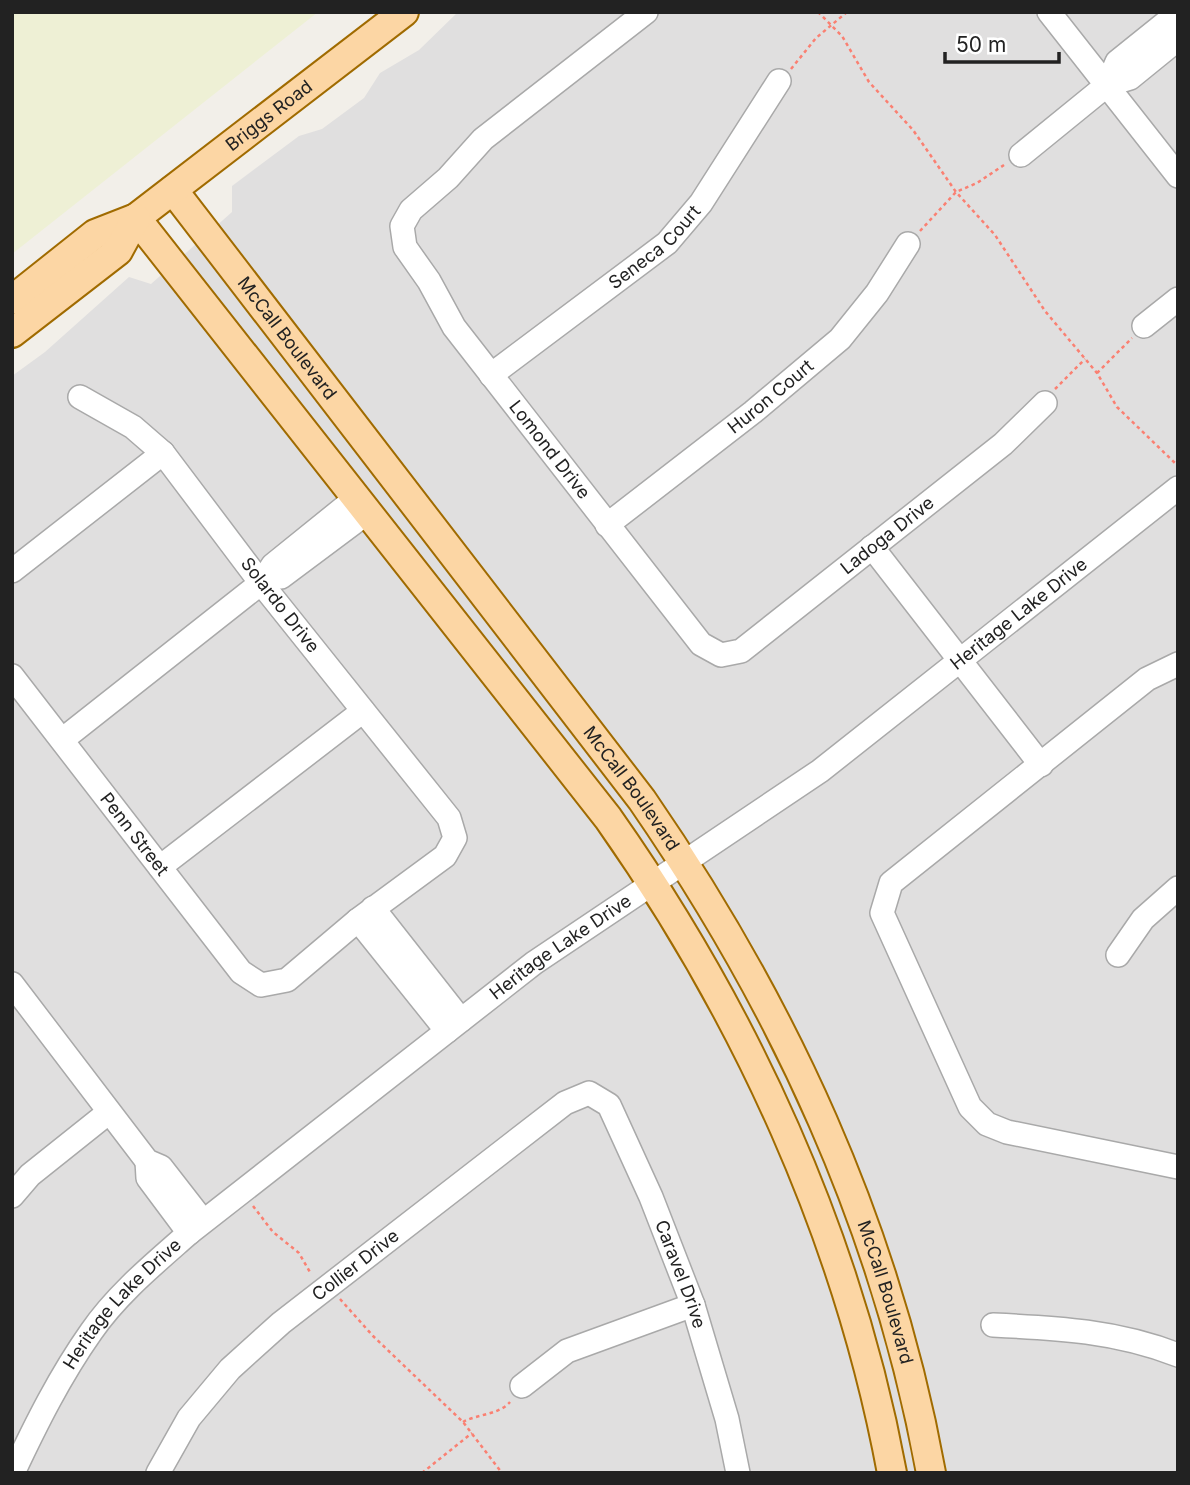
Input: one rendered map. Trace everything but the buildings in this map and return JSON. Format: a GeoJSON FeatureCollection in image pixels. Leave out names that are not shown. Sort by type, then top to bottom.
{"type":"FeatureCollection","features":[{"type":"Feature","properties":{"kind":"main road","name":"Briggs Road"},"geometry":{"type":"LineString","coordinates":[[12,300],[95,234],[136,218],[404,12]]}},
{"type":"Feature","properties":{"kind":"main road","name":"McCall Boulevard"},"geometry":{"type":"LineString","coordinates":[[173,190],[634,789],[706,894],[769,1008],[840,1160],[887,1294],[908,1367],[931,1473]]}},
{"type":"Feature","properties":{"kind":"main road","name":"Briggs Road"},"geometry":{"type":"LineString","coordinates":[[12,333],[118,251],[136,218]]}},
{"type":"Feature","properties":{"kind":"main road","name":"McCall Boulevard"},"geometry":{"type":"LineString","coordinates":[[136,218],[600,808],[652,883],[745,1044],[805,1175],[868,1365],[892,1473]]}},
{"type":"Feature","properties":{"kind":"street","name":"Lomond Drive"},"geometry":{"type":"LineString","coordinates":[[646,12],[483,139],[448,178],[411,210],[402,226],[405,247],[429,281],[454,327],[701,644],[721,656]]}},
{"type":"Feature","properties":{"kind":"street"},"geometry":{"type":"LineString","coordinates":[[1049,12],[1178,176]]}},
{"type":"Feature","properties":{"kind":"street"},"geometry":{"type":"LineString","coordinates":[[1107,86],[1117,62],[1178,13]]}},
{"type":"Feature","properties":{"kind":"street"},"geometry":{"type":"LineString","coordinates":[[1021,155],[1107,86],[1130,78],[1178,39]]}},
{"type":"Feature","properties":{"kind":"street","name":"Seneca Court"},"geometry":{"type":"LineString","coordinates":[[491,375],[667,243],[701,203],[779,81]]}},
{"type":"Feature","properties":{"kind":"street","name":"Huron Court"},"geometry":{"type":"LineString","coordinates":[[607,524],[752,412],[840,339],[877,293],[908,244]]}},
{"type":"Feature","properties":{"kind":"street"},"geometry":{"type":"LineString","coordinates":[[1144,326],[1178,299]]}},
{"type":"Feature","properties":{"kind":"street","name":"Solardo Drive"},"geometry":{"type":"LineString","coordinates":[[80,397],[133,427],[163,453],[261,583],[449,818],[454,838],[444,856],[366,914]]}},
{"type":"Feature","properties":{"kind":"street","name":"Ladoga Drive"},"geometry":{"type":"LineString","coordinates":[[721,656],[741,651],[1003,444],[1045,403]]}},
{"type":"Feature","properties":{"kind":"street"},"geometry":{"type":"LineString","coordinates":[[12,571],[163,453]]}},
{"type":"Feature","properties":{"kind":"street","name":"Heritage Lake Drive"},"geometry":{"type":"LineString","coordinates":[[13,1473],[52,1394],[92,1330],[141,1276],[196,1227],[534,962],[820,771],[1178,488]]}},
{"type":"Feature","properties":{"kind":"street"},"geometry":{"type":"LineString","coordinates":[[62,740],[261,583],[273,565],[362,505]]}},
{"type":"Feature","properties":{"kind":"street"},"geometry":{"type":"LineString","coordinates":[[865,553],[1035,769]]}},
{"type":"Feature","properties":{"kind":"street"},"geometry":{"type":"LineString","coordinates":[[1178,664],[1147,679],[891,883],[882,912],[970,1107],[987,1124],[1007,1132],[1178,1167]]}},
{"type":"Feature","properties":{"kind":"street","name":"Penn Street"},"geometry":{"type":"LineString","coordinates":[[12,676],[241,972],[261,985],[287,980],[366,914]]}},
{"type":"Feature","properties":{"kind":"street"},"geometry":{"type":"LineString","coordinates":[[160,867],[363,711]]}},
{"type":"Feature","properties":{"kind":"street"},"geometry":{"type":"LineString","coordinates":[[1118,955],[1143,919],[1178,888]]}},
{"type":"Feature","properties":{"kind":"street"},"geometry":{"type":"LineString","coordinates":[[366,914],[454,1026]]}},
{"type":"Feature","properties":{"kind":"street"},"geometry":{"type":"LineString","coordinates":[[12,984],[147,1161],[148,1178],[196,1227]]}},
{"type":"Feature","properties":{"kind":"street","name":"Collier Drive"},"geometry":{"type":"LineString","coordinates":[[158,1473],[189,1418],[230,1368],[327,1288],[565,1102],[589,1093]]}},
{"type":"Feature","properties":{"kind":"street","name":"Caravel Drive"},"geometry":{"type":"LineString","coordinates":[[589,1093],[609,1105],[651,1197],[692,1306],[727,1419],[738,1473]]}},
{"type":"Feature","properties":{"kind":"street"},"geometry":{"type":"LineString","coordinates":[[12,1196],[30,1175],[109,1111]]}},
{"type":"Feature","properties":{"kind":"street"},"geometry":{"type":"LineString","coordinates":[[523,1386],[567,1351],[692,1306]]}},
{"type":"Feature","properties":{"kind":"street"},"geometry":{"type":"LineString","coordinates":[[993,1325],[1072,1328],[1139,1340],[1178,1355]]}},
{"type":"Feature","properties":{"kind":"path"},"geometry":{"type":"LineString","coordinates":[[818,12],[842,36],[869,82],[926,147],[956,191],[995,235],[1045,311],[1097,373],[1131,424],[1177,464]]}},
{"type":"Feature","properties":{"kind":"path"},"geometry":{"type":"LineString","coordinates":[[779,81],[830,25],[846,12]]}},
{"type":"Feature","properties":{"kind":"path"},"geometry":{"type":"LineString","coordinates":[[908,244],[956,191],[977,183],[1021,155]]}},
{"type":"Feature","properties":{"kind":"path"},"geometry":{"type":"LineString","coordinates":[[1097,373],[1144,326]]}},
{"type":"Feature","properties":{"kind":"path"},"geometry":{"type":"LineString","coordinates":[[1045,403],[1061,381],[1084,359]]}},
{"type":"Feature","properties":{"kind":"path"},"geometry":{"type":"LineString","coordinates":[[255,1209],[273,1232],[299,1252],[310,1273],[463,1422],[502,1473]]}},
{"type":"Feature","properties":{"kind":"path"},"geometry":{"type":"LineString","coordinates":[[463,1422],[474,1415],[506,1407],[523,1386]]}},
{"type":"Feature","properties":{"kind":"path"},"geometry":{"type":"LineString","coordinates":[[422,1473],[472,1433]]}},
{"type":"Feature","properties":{"kind":"shaded area"},"geometry":{"type":"Polygon","coordinates":[[[458,12],[1178,12],[1178,1473],[12,1473],[12,376],[45,352],[129,277],[151,284],[232,212],[232,186],[299,136],[322,129],[364,98],[380,73],[419,50],[458,12]]]}},
{"type":"Feature","properties":{"kind":"green space"},"geometry":{"type":"Polygon","coordinates":[[[12,12],[318,12],[12,254],[12,12]]]}}]}
